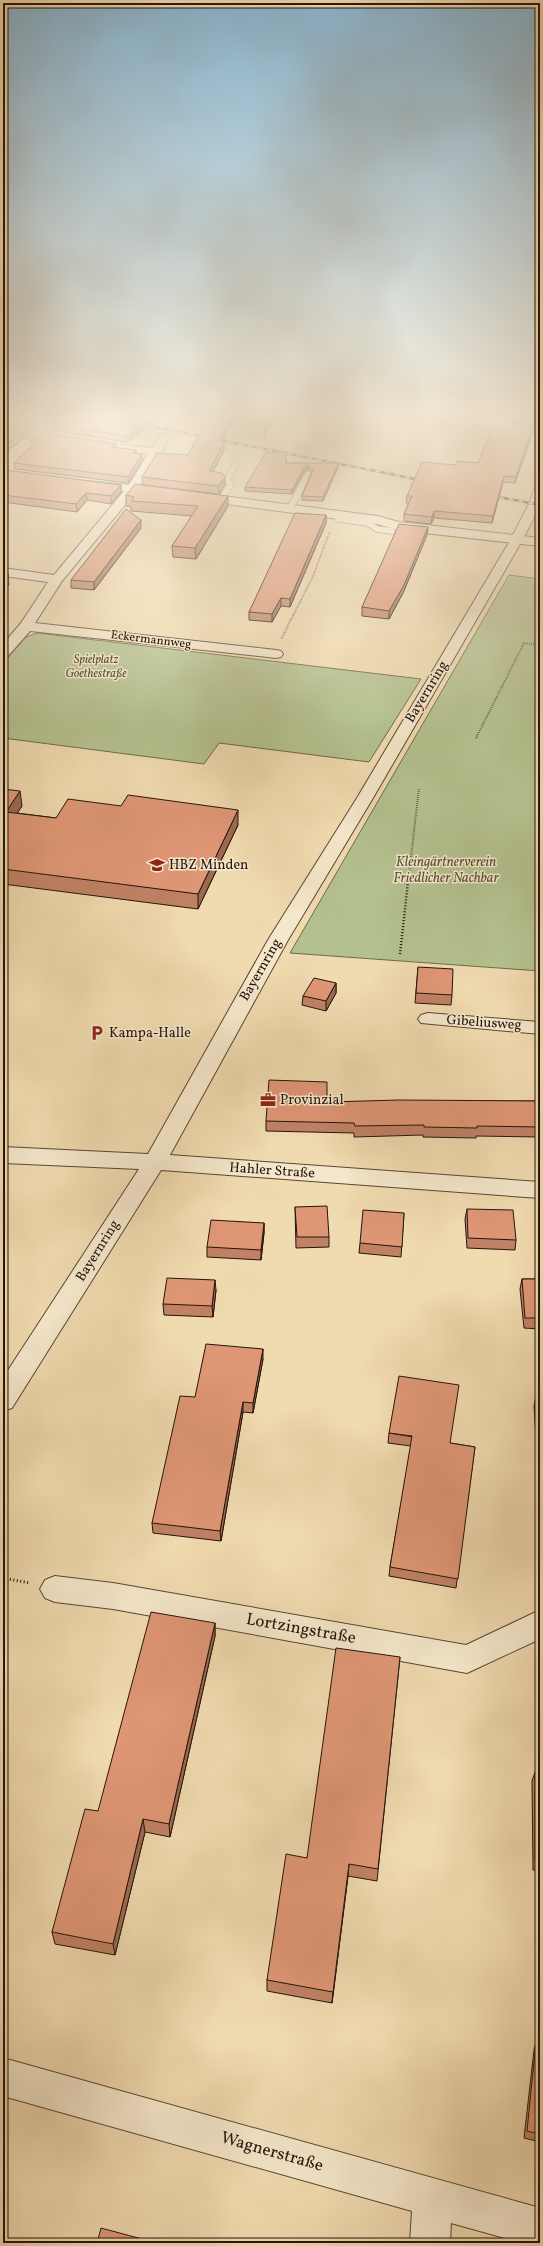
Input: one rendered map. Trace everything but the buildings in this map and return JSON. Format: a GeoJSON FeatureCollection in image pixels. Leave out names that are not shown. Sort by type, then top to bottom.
{"type":"FeatureCollection","features":[{"type":"Feature","properties":{"kind":"street"},"geometry":{"type":"LineString","coordinates":[[5,647],[26,626],[57,579],[104,523]]}},
{"type":"Feature","properties":{"kind":"street"},"geometry":{"type":"LineString","coordinates":[[387,523],[398,526],[540,542]]}},
{"type":"Feature","properties":{"kind":"street","name":"Bayernring"},"geometry":{"type":"LineString","coordinates":[[3,1400],[154,1162],[274,946],[365,798],[525,523]]}},
{"type":"Feature","properties":{"kind":"street"},"geometry":{"type":"LineString","coordinates":[[3,572],[57,579]]}},
{"type":"Feature","properties":{"kind":"street","name":"Eckermannweg"},"geometry":{"type":"LineString","coordinates":[[26,626],[276,654]]}},
{"type":"Feature","properties":{"kind":"street","name":"Gibeliusweg"},"geometry":{"type":"LineString","coordinates":[[428,1020],[540,1028]]}},
{"type":"Feature","properties":{"kind":"street","name":"Hahler Straße"},"geometry":{"type":"LineString","coordinates":[[3,1155],[154,1162],[540,1190]]}},
{"type":"Feature","properties":{"kind":"street","name":"Lortzingstraße"},"geometry":{"type":"LineString","coordinates":[[55,1588],[113,1596],[467,1659],[540,1624]]}},
{"type":"Feature","properties":{"kind":"street","name":"Wagnerstraße"},"geometry":{"type":"LineString","coordinates":[[3,2077],[540,2228]]}},
{"type":"Feature","properties":{"kind":"street"},"geometry":{"type":"LineString","coordinates":[[430,2243],[432,2197]]}},
{"type":"Feature","properties":{"kind":"lane"},"geometry":{"type":"LineString","coordinates":[[367,523],[377,529],[392,532]]}},
{"type":"Feature","properties":{"kind":"path"},"geometry":{"type":"LineString","coordinates":[[276,654],[280,642],[313,576],[330,532],[336,523]]}},
{"type":"Feature","properties":{"kind":"path"},"geometry":{"type":"LineString","coordinates":[[476,738],[524,643],[540,645]]}},
{"type":"Feature","properties":{"kind":"path"},"geometry":{"type":"LineString","coordinates":[[400,954],[419,788]]}},
{"type":"Feature","properties":{"kind":"green space","name":"Kleingärtnerverein Friedlicher Nachbar"},"geometry":{"type":"Polygon","coordinates":[[[509,575],[540,579],[540,971],[290,953],[509,575]]]}},
{"type":"Feature","properties":{"kind":"green space","name":"Spielplatz Goethestraße"},"geometry":{"type":"Polygon","coordinates":[[[37,633],[421,679],[369,762],[219,743],[204,764],[3,738],[3,663],[26,637],[37,633]]]}},
{"type":"Feature","properties":{"kind":"place","name":"HBZ Minden"},"geometry":{"type":"Point","coordinates":[157,865]}},
{"type":"Feature","properties":{"kind":"place","name":"Kampa-Halle"},"geometry":{"type":"Point","coordinates":[97,1033]}},
{"type":"Feature","properties":{"kind":"place","name":"Provinzial"},"geometry":{"type":"Point","coordinates":[268,1100]}}]}
